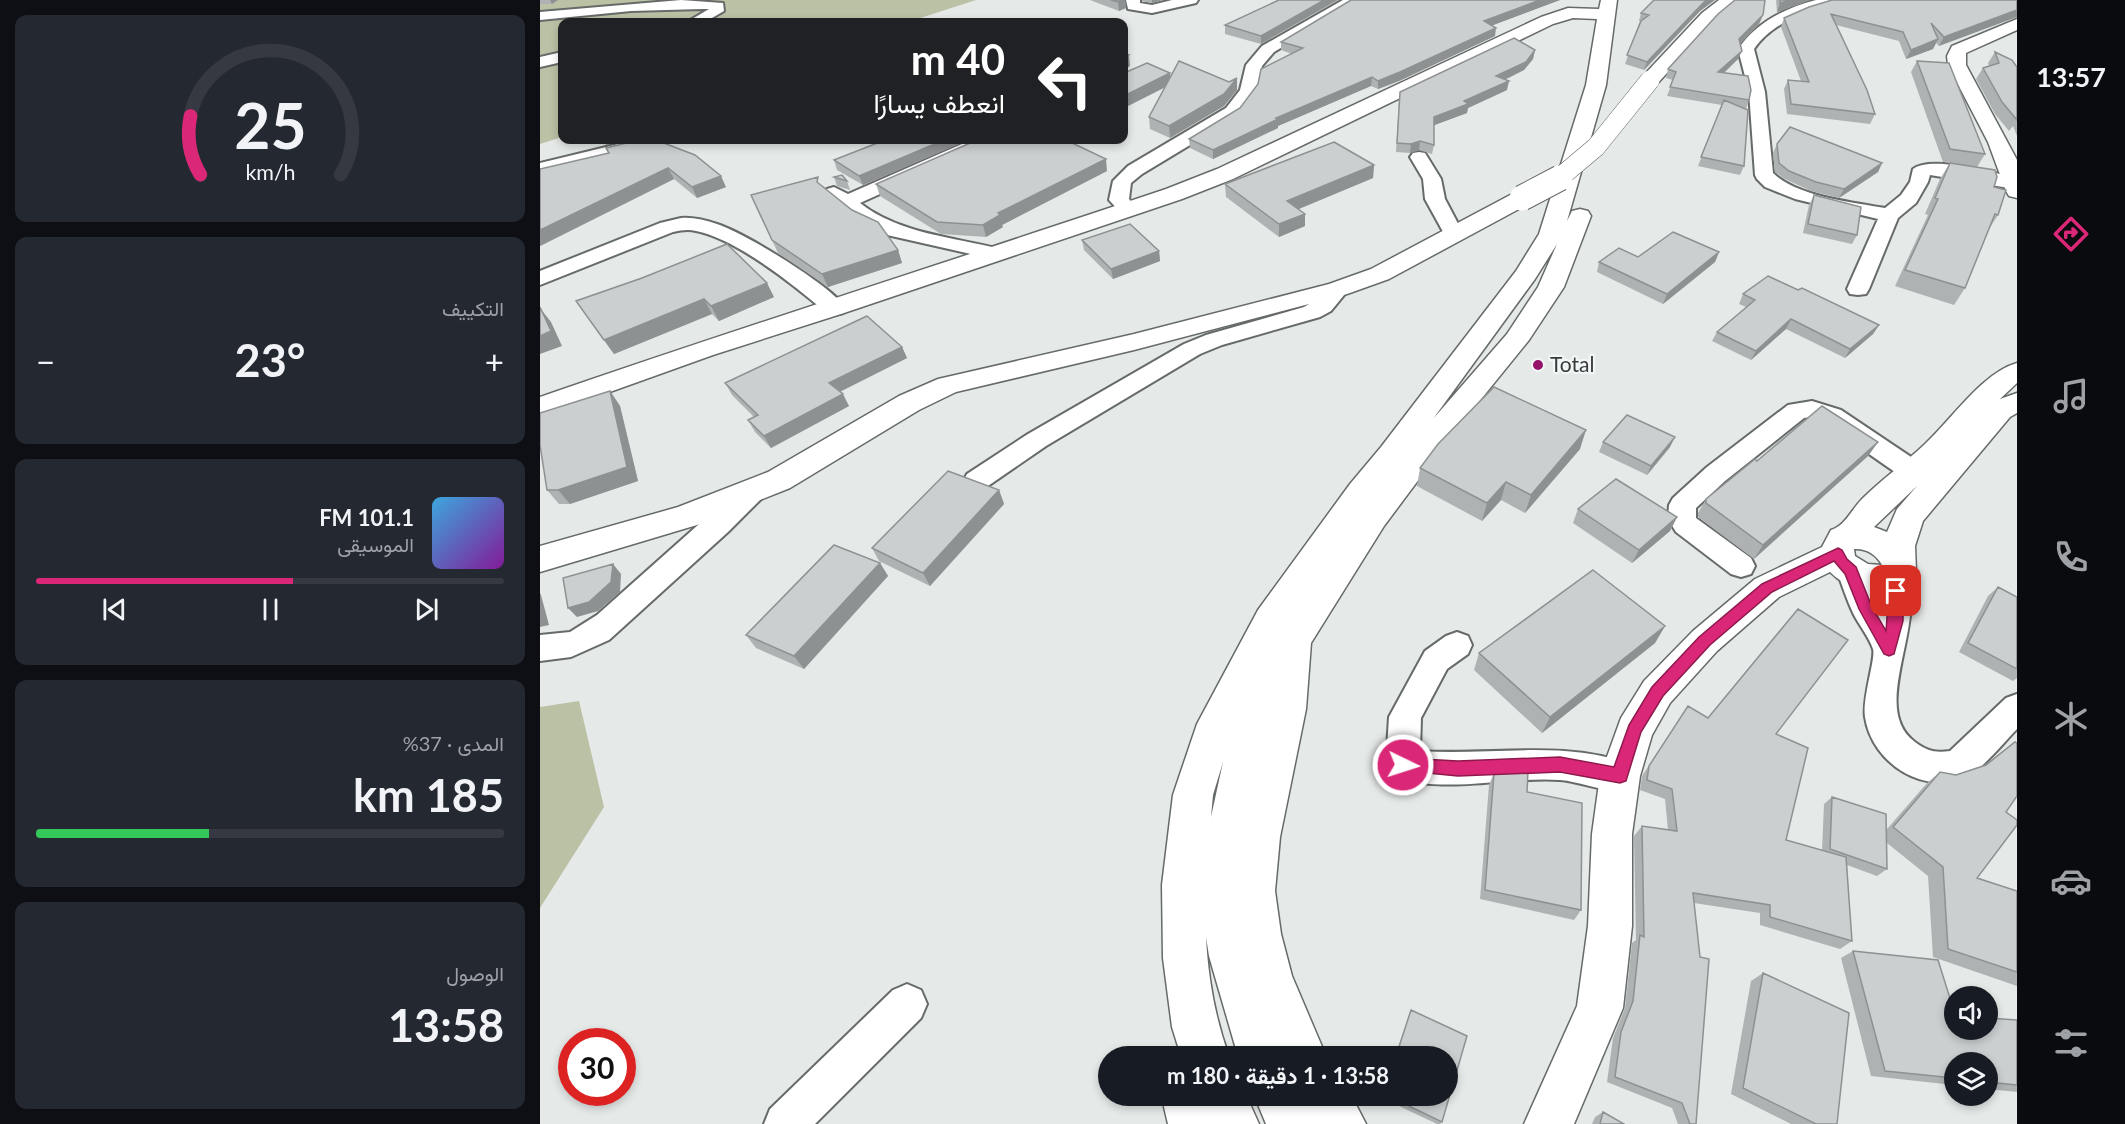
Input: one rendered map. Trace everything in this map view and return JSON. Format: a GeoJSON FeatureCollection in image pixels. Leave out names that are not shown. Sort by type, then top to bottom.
{"type":"FeatureCollection","features":[{"type":"Feature","properties":{"kind":"street"},"geometry":{"type":"LineString","coordinates":[[1133,0],[1133,6],[1152,9],[1191,0]]}},
{"type":"Feature","properties":{"kind":"street"},"geometry":{"type":"LineString","coordinates":[[1128,209],[1119,200],[1122,181],[1134,170],[1232,111],[1248,91],[1254,65],[1268,49],[1354,0]]}},
{"type":"Feature","properties":{"kind":"street"},"geometry":{"type":"LineString","coordinates":[[1486,48],[1490,42],[1573,0]]}},
{"type":"Feature","properties":{"kind":"street"},"geometry":{"type":"LineString","coordinates":[[540,559],[686,517],[753,491],[778,480],[909,403],[948,385],[1134,342],[1338,289],[1380,274],[1555,182],[1596,147],[1650,80],[1708,17],[1730,0]]}},
{"type":"Feature","properties":{"kind":"street"},"geometry":{"type":"LineString","coordinates":[[1836,0],[1804,8],[1787,16],[1765,29],[1746,49],[1746,57],[1755,76],[1764,175],[1768,182],[1794,193],[1889,215]]}},
{"type":"Feature","properties":{"kind":"street"},"geometry":{"type":"LineString","coordinates":[[540,16],[657,3],[693,2],[718,6],[717,11],[702,18]]}},
{"type":"Feature","properties":{"kind":"street"},"geometry":{"type":"LineString","coordinates":[[540,407],[704,349],[835,308],[1225,174],[1486,48],[1500,45],[1569,13],[1612,5]]}},
{"type":"Feature","properties":{"kind":"street"},"geometry":{"type":"LineString","coordinates":[[1259,1046],[1231,956],[1221,884],[1235,790],[1254,719],[1269,677],[1373,518],[1442,428],[1516,340],[1551,287],[1582,209],[1609,103],[1612,5]]}},
{"type":"Feature","properties":{"kind":"street"},"geometry":{"type":"LineString","coordinates":[[1197,1046],[1185,958],[1183,885],[1192,795],[1216,724],[1270,620],[1361,492],[1526,274],[1551,234],[1596,85],[1612,5]]}},
{"type":"Feature","properties":{"kind":"street"},"geometry":{"type":"LineString","coordinates":[[2016,187],[2006,155],[1992,124],[1957,65],[1956,56],[1958,50],[2017,24]]}},
{"type":"Feature","properties":{"kind":"street"},"geometry":{"type":"LineString","coordinates":[[1969,45],[1988,54]]}},
{"type":"Feature","properties":{"kind":"street"},"geometry":{"type":"LineString","coordinates":[[540,62],[558,58]]}},
{"type":"Feature","properties":{"kind":"street"},"geometry":{"type":"LineString","coordinates":[[540,169],[640,144]]}},
{"type":"Feature","properties":{"kind":"street"},"geometry":{"type":"LineString","coordinates":[[975,144],[840,198],[865,217],[894,231],[993,253]]}},
{"type":"Feature","properties":{"kind":"street"},"geometry":{"type":"LineString","coordinates":[[1419,157],[1432,179],[1435,199],[1454,236]]}},
{"type":"Feature","properties":{"kind":"street"},"geometry":{"type":"LineString","coordinates":[[1858,289],[1889,215],[1909,199],[1920,173],[1926,169],[1939,169],[2016,187]]}},
{"type":"Feature","properties":{"kind":"street"},"geometry":{"type":"LineString","coordinates":[[540,279],[667,227],[684,223],[697,224],[715,230],[808,285],[835,308]]}},
{"type":"Feature","properties":{"kind":"street"},"geometry":{"type":"LineString","coordinates":[[976,481],[1037,440],[1192,349],[1214,340],[1312,312],[1323,306],[1338,289]]}},
{"type":"Feature","properties":{"kind":"street"},"geometry":{"type":"LineString","coordinates":[[1889,650],[1866,609],[1847,553],[1860,519],[1914,472],[1995,387],[2015,379]]}},
{"type":"Feature","properties":{"kind":"street"},"geometry":{"type":"LineString","coordinates":[[2015,379],[2000,410],[1916,505],[1902,531],[1897,570],[1896,621],[1880,706],[1881,724],[1891,744],[1904,755],[1935,768],[1950,767],[1961,762],[2017,708]]}},
{"type":"Feature","properties":{"kind":"street"},"geometry":{"type":"LineString","coordinates":[[1741,566],[1686,525],[1682,519],[1683,506],[1716,474],[1797,411],[1812,409],[1832,416],[1914,472]]}},
{"type":"Feature","properties":{"kind":"street"},"geometry":{"type":"LineString","coordinates":[[540,648],[557,648],[574,644],[608,623],[665,570],[734,512],[753,491]]}},
{"type":"Feature","properties":{"kind":"street"},"geometry":{"type":"LineString","coordinates":[[1549,1124],[1600,1008],[1610,926],[1612,834],[1620,776],[1634,730],[1658,692],[1705,641],[1767,588],[1847,553],[1863,536],[1886,545],[1897,570]]}},
{"type":"Feature","properties":{"kind":"street"},"geometry":{"type":"LineString","coordinates":[[1293,640],[1294,673],[1289,710],[1263,819],[1254,890],[1263,956],[1287,1025],[1297,1046]]}},
{"type":"Feature","properties":{"kind":"street"},"geometry":{"type":"LineString","coordinates":[[1457,645],[1436,660],[1405,717],[1403,765],[1458,769],[1560,765],[1620,776]]}},
{"type":"Feature","properties":{"kind":"street"},"geometry":{"type":"LineString","coordinates":[[785,1124],[908,1004]]}},
{"type":"Feature","properties":{"kind":"street"},"geometry":{"type":"LineString","coordinates":[[1188,1106],[1193,1124]]}},
{"type":"Feature","properties":{"kind":"street"},"geometry":{"type":"LineString","coordinates":[[1226,1106],[1234,1124]]}},
{"type":"Feature","properties":{"kind":"street"},"geometry":{"type":"LineString","coordinates":[[1283,1106],[1292,1124]]}},
{"type":"Feature","properties":{"kind":"street"},"geometry":{"type":"LineString","coordinates":[[1330,1106],[1341,1124]]}},
{"type":"Feature","properties":{"kind":"green space"},"geometry":{"type":"Polygon","coordinates":[[[540,0],[976,0],[920,18],[558,18],[558,138],[540,144],[540,0]]]}},
{"type":"Feature","properties":{"kind":"green space"},"geometry":{"type":"Polygon","coordinates":[[[579,701],[604,807],[540,908],[540,707],[579,701]]]}},
{"type":"Feature","properties":{"kind":"building"},"geometry":{"type":"Polygon","coordinates":[[[1279,0],[1324,0],[1261,36],[1225,25],[1279,0]]]}},
{"type":"Feature","properties":{"kind":"building"},"geometry":{"type":"Polygon","coordinates":[[[1351,0],[1540,0],[1484,21],[1496,28],[1378,81],[1372,77],[1276,118],[1278,119],[1213,150],[1189,139],[1240,108],[1258,84],[1261,69],[1303,48],[1281,42],[1351,0]]]}},
{"type":"Feature","properties":{"kind":"building"},"geometry":{"type":"Polygon","coordinates":[[[1654,0],[1707,0],[1647,62],[1627,55],[1641,21],[1649,15],[1641,13],[1654,0]]]}},
{"type":"Feature","properties":{"kind":"building"},"geometry":{"type":"Polygon","coordinates":[[[1735,0],[1765,0],[1763,15],[1739,39],[1742,51],[1718,72],[1748,76],[1751,90],[1749,100],[1670,87],[1676,72],[1668,69],[1718,14],[1735,0]]]}},
{"type":"Feature","properties":{"kind":"building"},"geometry":{"type":"Polygon","coordinates":[[[1832,0],[2017,0],[2017,10],[1944,37],[1931,23],[1938,39],[1911,50],[1903,32],[1831,14],[1867,90],[1875,114],[1791,104],[1788,80],[1809,82],[1784,18],[1832,0]]]}},
{"type":"Feature","properties":{"kind":"building"},"geometry":{"type":"Polygon","coordinates":[[[1514,38],[1535,50],[1526,62],[1496,76],[1509,81],[1464,101],[1468,104],[1434,117],[1434,145],[1420,141],[1411,144],[1397,143],[1400,92],[1514,38]]]}},
{"type":"Feature","properties":{"kind":"building"},"geometry":{"type":"Polygon","coordinates":[[[1995,52],[2012,60],[2017,67],[2017,120],[2002,102],[1983,68],[1999,63],[1995,52]]]}},
{"type":"Feature","properties":{"kind":"building"},"geometry":{"type":"Polygon","coordinates":[[[1179,61],[1229,82],[1237,78],[1224,94],[1169,126],[1149,117],[1179,61]]]}},
{"type":"Feature","properties":{"kind":"building"},"geometry":{"type":"Polygon","coordinates":[[[1917,61],[1949,63],[1985,154],[1950,149],[1917,61]]]}},
{"type":"Feature","properties":{"kind":"building"},"geometry":{"type":"Polygon","coordinates":[[[1147,63],[1170,73],[1128,94],[1128,71],[1147,63]]]}},
{"type":"Feature","properties":{"kind":"building"},"geometry":{"type":"Polygon","coordinates":[[[1724,100],[1748,110],[1744,166],[1701,157],[1724,100]]]}},
{"type":"Feature","properties":{"kind":"building"},"geometry":{"type":"Polygon","coordinates":[[[1790,127],[1882,163],[1844,189],[1816,182],[1789,171],[1779,163],[1777,144],[1790,127]]]}},
{"type":"Feature","properties":{"kind":"building"},"geometry":{"type":"Polygon","coordinates":[[[1334,142],[1374,165],[1287,201],[1305,214],[1279,224],[1225,184],[1334,142]]]}},
{"type":"Feature","properties":{"kind":"building"},"geometry":{"type":"Polygon","coordinates":[[[622,144],[666,144],[695,155],[721,176],[692,187],[668,168],[540,230],[540,169],[609,153],[606,148],[622,144]]]}},
{"type":"Feature","properties":{"kind":"building"},"geometry":{"type":"Polygon","coordinates":[[[875,144],[935,144],[859,176],[834,160],[875,144]]]}},
{"type":"Feature","properties":{"kind":"building"},"geometry":{"type":"Polygon","coordinates":[[[968,144],[1074,144],[1106,159],[998,213],[1000,215],[983,225],[937,222],[876,184],[968,144]]]}},
{"type":"Feature","properties":{"kind":"building"},"geometry":{"type":"Polygon","coordinates":[[[1950,163],[1995,170],[1997,177],[1994,187],[2006,190],[1998,215],[1995,214],[1965,288],[1905,270],[1938,199],[1935,198],[1950,163]]]}},
{"type":"Feature","properties":{"kind":"building"},"geometry":{"type":"Polygon","coordinates":[[[842,175],[847,181],[834,177],[842,175]]]}},
{"type":"Feature","properties":{"kind":"building"},"geometry":{"type":"Polygon","coordinates":[[[818,177],[817,182],[852,210],[878,222],[898,250],[822,274],[772,240],[751,195],[818,177]]]}},
{"type":"Feature","properties":{"kind":"building"},"geometry":{"type":"Polygon","coordinates":[[[1814,195],[1861,207],[1857,235],[1808,224],[1814,195]]]}},
{"type":"Feature","properties":{"kind":"building"},"geometry":{"type":"Polygon","coordinates":[[[1130,224],[1159,251],[1111,269],[1082,240],[1130,224]]]}},
{"type":"Feature","properties":{"kind":"building"},"geometry":{"type":"Polygon","coordinates":[[[1673,232],[1719,252],[1667,294],[1599,262],[1619,248],[1638,257],[1673,232]]]}},
{"type":"Feature","properties":{"kind":"building"},"geometry":{"type":"Polygon","coordinates":[[[727,244],[767,283],[711,306],[704,299],[604,340],[576,301],[642,278],[727,244]]]}},
{"type":"Feature","properties":{"kind":"building"},"geometry":{"type":"Polygon","coordinates":[[[1768,276],[1798,290],[1802,288],[1879,325],[1850,349],[1791,319],[1756,351],[1717,332],[1755,300],[1743,294],[1768,276]]]}},
{"type":"Feature","properties":{"kind":"building"},"geometry":{"type":"Polygon","coordinates":[[[540,307],[551,331],[540,336],[540,307]]]}},
{"type":"Feature","properties":{"kind":"building"},"geometry":{"type":"Polygon","coordinates":[[[867,316],[902,347],[829,383],[843,394],[764,436],[748,420],[758,415],[725,383],[867,316]]]}},
{"type":"Feature","properties":{"kind":"building"},"geometry":{"type":"Polygon","coordinates":[[[1494,387],[1586,430],[1531,495],[1506,482],[1487,503],[1420,468],[1438,444],[1494,387]]]}},
{"type":"Feature","properties":{"kind":"building"},"geometry":{"type":"Polygon","coordinates":[[[610,391],[627,467],[558,490],[547,490],[540,445],[540,413],[610,391]]]}},
{"type":"Feature","properties":{"kind":"building"},"geometry":{"type":"Polygon","coordinates":[[[1822,406],[1878,442],[1763,545],[1706,503],[1706,499],[1755,459],[1757,461],[1822,406]]]}},
{"type":"Feature","properties":{"kind":"building"},"geometry":{"type":"Polygon","coordinates":[[[1627,415],[1675,437],[1651,466],[1603,442],[1627,415]]]}},
{"type":"Feature","properties":{"kind":"building"},"geometry":{"type":"Polygon","coordinates":[[[948,471],[999,490],[923,573],[872,548],[948,471]]]}},
{"type":"Feature","properties":{"kind":"building"},"geometry":{"type":"Polygon","coordinates":[[[1616,479],[1677,517],[1639,550],[1578,509],[1616,479]]]}},
{"type":"Feature","properties":{"kind":"building"},"geometry":{"type":"Polygon","coordinates":[[[834,545],[880,563],[794,656],[746,635],[834,545]]]}},
{"type":"Feature","properties":{"kind":"building"},"geometry":{"type":"Polygon","coordinates":[[[613,564],[611,582],[589,602],[568,608],[563,578],[613,564]]]}},
{"type":"Feature","properties":{"kind":"building"},"geometry":{"type":"Polygon","coordinates":[[[1593,570],[1665,626],[1550,717],[1479,653],[1593,570]]]}},
{"type":"Feature","properties":{"kind":"building"},"geometry":{"type":"Polygon","coordinates":[[[1998,587],[2017,597],[2017,669],[1968,643],[1998,587]]]}},
{"type":"Feature","properties":{"kind":"building"},"geometry":{"type":"Polygon","coordinates":[[[1798,609],[1848,640],[1776,734],[1808,748],[1786,840],[1846,857],[1852,941],[1770,917],[1770,905],[1693,893],[1700,957],[1709,959],[1696,1124],[1690,1124],[1682,1103],[1615,1077],[1621,1032],[1633,1001],[1640,935],[1644,937],[1642,826],[1677,831],[1672,789],[1647,780],[1649,766],[1688,706],[1708,718],[1798,609]]]}},
{"type":"Feature","properties":{"kind":"building"},"geometry":{"type":"Polygon","coordinates":[[[2015,742],[2017,743],[2017,796],[2006,812],[2017,820],[2017,825],[1977,878],[2017,891],[2017,972],[1948,949],[1943,867],[1893,827],[1940,772],[1956,775],[1986,765],[2015,742]]]}},
{"type":"Feature","properties":{"kind":"building"},"geometry":{"type":"Polygon","coordinates":[[[1528,771],[1527,792],[1582,803],[1581,910],[1485,890],[1494,773],[1528,771]]]}},
{"type":"Feature","properties":{"kind":"building"},"geometry":{"type":"Polygon","coordinates":[[[1832,797],[1886,814],[1887,869],[1830,849],[1832,797]]]}},
{"type":"Feature","properties":{"kind":"building"},"geometry":{"type":"Polygon","coordinates":[[[1853,951],[1938,960],[1946,986],[1944,986],[1944,1040],[1998,1040],[1998,1019],[2017,1020],[2017,1085],[1998,1083],[1998,1052],[1944,1052],[1944,1077],[1885,1071],[1853,951]]]}},
{"type":"Feature","properties":{"kind":"building"},"geometry":{"type":"Polygon","coordinates":[[[1763,973],[1849,1013],[1837,1124],[1816,1124],[1743,1088],[1763,973]]]}},
{"type":"Feature","properties":{"kind":"building"},"geometry":{"type":"Polygon","coordinates":[[[1411,1010],[1467,1036],[1458,1067],[1458,1046],[1399,1046],[1411,1010]]]}},
{"type":"Feature","properties":{"kind":"building"},"geometry":{"type":"Polygon","coordinates":[[[1409,1106],[1447,1106],[1442,1122],[1409,1106]]]}},
{"type":"Feature","properties":{"kind":"building"},"geometry":{"type":"Polygon","coordinates":[[[1603,1112],[1624,1124],[1600,1124],[1603,1112]]]}},
{"type":"Feature","properties":{"kind":"place","name":"Total"},"geometry":{"type":"Point","coordinates":[1538,365]}},
{"type":"Feature","properties":{"kind":"route"},"geometry":{"type":"LineString","coordinates":[[1403,765],[1458,769],[1560,765],[1620,776],[1634,730],[1658,692],[1705,641],[1767,588],[1798,571],[1838,554],[1851,571],[1866,609],[1889,650],[1896,621],[1896,591]]}}]}
